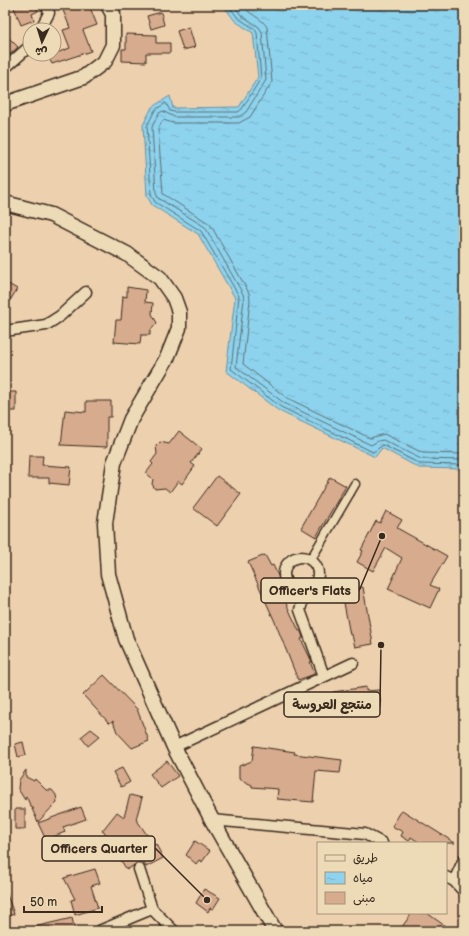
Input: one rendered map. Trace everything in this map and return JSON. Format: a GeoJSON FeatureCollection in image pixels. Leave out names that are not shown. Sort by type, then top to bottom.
{"type":"FeatureCollection","features":[{"type":"Feature","properties":{"kind":"main road"},"geometry":{"type":"LineString","coordinates":[[5,104],[84,77],[105,61],[112,45],[113,14],[108,5]]}},
{"type":"Feature","properties":{"kind":"main road"},"geometry":{"type":"LineString","coordinates":[[5,203],[51,215],[127,254],[160,278],[174,298],[179,312],[179,328],[167,358],[131,419],[114,463],[105,523],[108,574],[126,639],[174,747],[212,820],[275,931]]}},
{"type":"Feature","properties":{"kind":"street"},"geometry":{"type":"LineString","coordinates":[[44,22],[49,13],[47,5]]}},
{"type":"Feature","properties":{"kind":"street"},"geometry":{"type":"LineString","coordinates":[[5,68],[22,53]]}},
{"type":"Feature","properties":{"kind":"street"},"geometry":{"type":"LineString","coordinates":[[5,331],[46,325],[60,316],[86,292]]}},
{"type":"Feature","properties":{"kind":"street"},"geometry":{"type":"LineString","coordinates":[[311,559],[355,484]]}},
{"type":"Feature","properties":{"kind":"street"},"geometry":{"type":"LineString","coordinates":[[305,592],[292,589],[284,578],[286,564],[298,556],[311,559],[319,570],[317,584],[305,592],[300,610],[324,676]]}},
{"type":"Feature","properties":{"kind":"street"},"geometry":{"type":"LineString","coordinates":[[174,747],[352,663]]}},
{"type":"Feature","properties":{"kind":"street"},"geometry":{"type":"LineString","coordinates":[[212,820],[365,834],[380,842]]}},
{"type":"Feature","properties":{"kind":"street"},"geometry":{"type":"LineString","coordinates":[[464,859],[450,879],[464,892]]}},
{"type":"Feature","properties":{"kind":"street"},"geometry":{"type":"LineString","coordinates":[[139,869],[152,909],[174,931]]}},
{"type":"Feature","properties":{"kind":"street"},"geometry":{"type":"LineString","coordinates":[[99,931],[121,924],[152,909]]}},
{"type":"Feature","properties":{"kind":"water"},"geometry":{"type":"Polygon","coordinates":[[[223,5],[464,5],[464,469],[419,468],[382,448],[375,457],[279,411],[226,371],[235,298],[198,234],[152,205],[147,196],[143,125],[152,107],[170,96],[173,108],[239,107],[258,77],[253,33],[235,21],[223,5]]]}},
{"type":"Feature","properties":{"kind":"building"},"geometry":{"type":"Polygon","coordinates":[[[13,5],[36,5],[38,11],[32,14],[34,20],[22,22],[21,25],[13,5]]]}},
{"type":"Feature","properties":{"kind":"building"},"geometry":{"type":"Polygon","coordinates":[[[61,5],[89,5],[97,25],[83,30],[91,51],[62,61],[62,51],[70,48],[63,30],[70,28],[61,5]]]}},
{"type":"Feature","properties":{"kind":"building"},"geometry":{"type":"Polygon","coordinates":[[[161,12],[164,25],[151,29],[147,16],[161,12]]]}},
{"type":"Feature","properties":{"kind":"building"},"geometry":{"type":"Polygon","coordinates":[[[189,27],[195,47],[183,50],[177,31],[189,27]]]}},
{"type":"Feature","properties":{"kind":"building"},"geometry":{"type":"Polygon","coordinates":[[[5,34],[18,47],[5,59],[5,34]]]}},
{"type":"Feature","properties":{"kind":"building"},"geometry":{"type":"Polygon","coordinates":[[[126,34],[156,35],[156,43],[170,43],[170,53],[146,53],[146,62],[122,61],[122,49],[126,49],[126,34]]]}},
{"type":"Feature","properties":{"kind":"building"},"geometry":{"type":"Polygon","coordinates":[[[5,282],[17,289],[11,299],[5,296],[5,282]]]}},
{"type":"Feature","properties":{"kind":"building"},"geometry":{"type":"Polygon","coordinates":[[[127,287],[146,290],[145,302],[153,303],[152,314],[157,323],[150,331],[150,335],[141,335],[140,344],[114,342],[116,320],[121,320],[123,296],[127,297],[127,287]]]}},
{"type":"Feature","properties":{"kind":"building"},"geometry":{"type":"Polygon","coordinates":[[[5,392],[16,392],[16,411],[5,411],[5,392]]]}},
{"type":"Feature","properties":{"kind":"building"},"geometry":{"type":"Polygon","coordinates":[[[86,401],[111,401],[111,417],[107,417],[107,447],[61,445],[65,410],[86,412],[86,401]]]}},
{"type":"Feature","properties":{"kind":"building"},"geometry":{"type":"Polygon","coordinates":[[[179,431],[202,449],[191,463],[195,466],[182,484],[178,481],[170,492],[165,488],[155,489],[152,484],[153,479],[146,473],[153,464],[151,462],[157,454],[156,446],[160,442],[169,444],[179,431]]]}},
{"type":"Feature","properties":{"kind":"building"},"geometry":{"type":"Polygon","coordinates":[[[29,456],[43,456],[42,465],[71,467],[69,485],[49,483],[49,478],[28,478],[29,456]]]}},
{"type":"Feature","properties":{"kind":"building"},"geometry":{"type":"Polygon","coordinates":[[[217,476],[241,494],[217,526],[193,508],[217,476]]]}},
{"type":"Feature","properties":{"kind":"building"},"geometry":{"type":"Polygon","coordinates":[[[330,477],[346,486],[316,537],[301,528],[330,477]]]}},
{"type":"Feature","properties":{"kind":"building"},"geometry":{"type":"Polygon","coordinates":[[[386,511],[402,520],[397,528],[447,556],[430,585],[439,589],[430,608],[388,589],[402,558],[386,548],[373,571],[357,562],[363,551],[361,550],[376,521],[380,523],[386,511]]]}},
{"type":"Feature","properties":{"kind":"building"},"geometry":{"type":"Polygon","coordinates":[[[265,555],[271,566],[273,565],[287,595],[283,597],[299,631],[301,631],[303,638],[301,639],[312,662],[310,662],[315,674],[298,680],[275,622],[248,562],[265,555]]]}},
{"type":"Feature","properties":{"kind":"building"},"geometry":{"type":"Polygon","coordinates":[[[363,587],[373,644],[355,647],[352,635],[350,635],[344,603],[348,602],[346,590],[363,587]]]}},
{"type":"Feature","properties":{"kind":"building"},"geometry":{"type":"Polygon","coordinates":[[[104,675],[137,709],[149,741],[132,748],[117,732],[113,721],[109,723],[83,695],[104,675]]]}},
{"type":"Feature","properties":{"kind":"building"},"geometry":{"type":"Polygon","coordinates":[[[366,687],[366,691],[379,690],[381,708],[323,715],[320,696],[333,695],[333,692],[366,687]]]}},
{"type":"Feature","properties":{"kind":"building"},"geometry":{"type":"Polygon","coordinates":[[[91,729],[100,736],[88,746],[81,737],[91,729]]]}},
{"type":"Feature","properties":{"kind":"building"},"geometry":{"type":"Polygon","coordinates":[[[23,742],[26,755],[18,757],[15,744],[23,742]]]}},
{"type":"Feature","properties":{"kind":"building"},"geometry":{"type":"Polygon","coordinates":[[[254,746],[295,752],[294,754],[342,760],[340,773],[316,771],[313,802],[277,799],[278,789],[252,787],[252,785],[239,779],[239,766],[252,761],[254,746]]]}},
{"type":"Feature","properties":{"kind":"building"},"geometry":{"type":"Polygon","coordinates":[[[167,761],[178,776],[161,788],[150,774],[167,761]]]}},
{"type":"Feature","properties":{"kind":"building"},"geometry":{"type":"Polygon","coordinates":[[[122,768],[130,782],[121,787],[113,772],[122,768]]]}},
{"type":"Feature","properties":{"kind":"building"},"geometry":{"type":"Polygon","coordinates":[[[26,770],[26,777],[34,781],[35,779],[46,790],[52,790],[56,795],[57,802],[38,822],[32,809],[34,809],[30,805],[26,796],[25,800],[18,789],[19,780],[26,770]]]}},
{"type":"Feature","properties":{"kind":"building"},"geometry":{"type":"Polygon","coordinates":[[[130,795],[142,798],[136,819],[154,845],[156,844],[163,858],[146,867],[143,861],[137,863],[127,870],[115,851],[105,846],[109,836],[102,831],[117,812],[124,817],[130,795]]]}},
{"type":"Feature","properties":{"kind":"building"},"geometry":{"type":"Polygon","coordinates":[[[81,807],[86,819],[63,827],[65,832],[46,840],[38,823],[81,807]]]}},
{"type":"Feature","properties":{"kind":"building"},"geometry":{"type":"Polygon","coordinates":[[[15,809],[25,809],[25,829],[15,829],[15,809]]]}},
{"type":"Feature","properties":{"kind":"building"},"geometry":{"type":"Polygon","coordinates":[[[402,810],[455,843],[418,842],[411,837],[409,841],[401,836],[403,832],[392,826],[402,810]]]}},
{"type":"Feature","properties":{"kind":"building"},"geometry":{"type":"Polygon","coordinates":[[[195,841],[210,851],[202,862],[199,860],[196,864],[186,855],[195,841]]]}},
{"type":"Feature","properties":{"kind":"building"},"geometry":{"type":"Polygon","coordinates":[[[95,869],[100,883],[91,886],[98,908],[75,915],[71,900],[75,899],[64,878],[95,869]]]}},
{"type":"Feature","properties":{"kind":"building"},"geometry":{"type":"Polygon","coordinates":[[[204,889],[220,898],[213,909],[210,908],[208,912],[196,903],[204,889]]]}},
{"type":"Feature","properties":{"kind":"building"},"geometry":{"type":"Polygon","coordinates":[[[6,892],[14,914],[5,917],[5,893],[6,892]]]}},
{"type":"Feature","properties":{"kind":"building"},"geometry":{"type":"Polygon","coordinates":[[[411,914],[428,914],[452,931],[399,931],[411,914]]]}},
{"type":"Feature","properties":{"kind":"building"},"geometry":{"type":"Polygon","coordinates":[[[72,918],[75,931],[30,931],[30,928],[72,918]]]}},
{"type":"Feature","properties":{"kind":"place","name":"Officer's Flats"},"geometry":{"type":"Point","coordinates":[382,536]}},
{"type":"Feature","properties":{"kind":"place","name":"منتجع العروسة"},"geometry":{"type":"Point","coordinates":[381,645]}},
{"type":"Feature","properties":{"kind":"place","name":"Officers Quarter"},"geometry":{"type":"Point","coordinates":[207,900]}}]}
